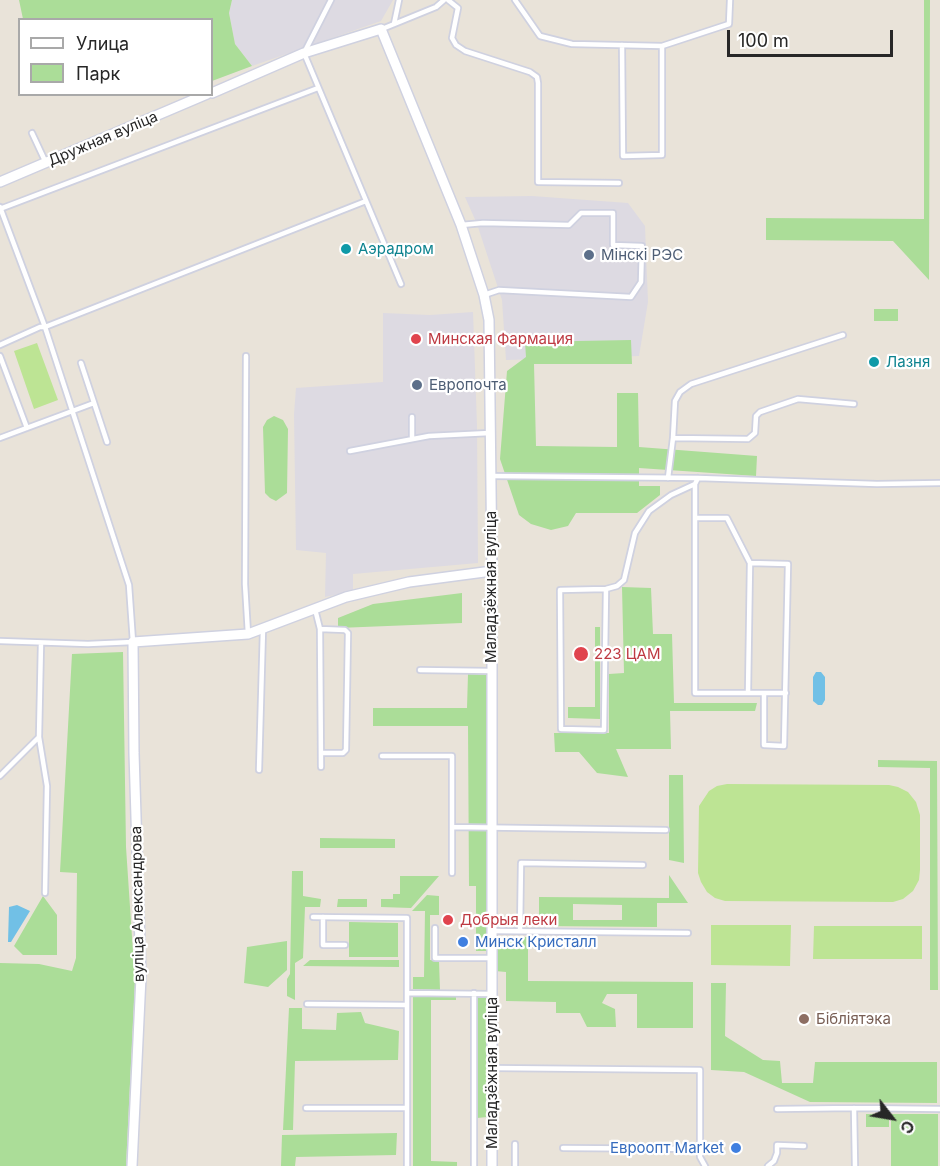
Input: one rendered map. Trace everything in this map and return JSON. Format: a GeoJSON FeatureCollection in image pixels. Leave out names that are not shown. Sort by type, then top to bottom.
{"type":"FeatureCollection","features":[{"type":"Feature","properties":{"kind":"street"},"geometry":{"type":"LineString","coordinates":[[213,93],[304,53],[381,29]]}},
{"type":"Feature","properties":{"kind":"street","name":"Маладзёжная вуліца"},"geometry":{"type":"LineString","coordinates":[[381,29],[461,225],[484,295],[489,320],[492,571],[492,1166]]}},
{"type":"Feature","properties":{"kind":"street","name":"Дружная вуліца"},"geometry":{"type":"LineString","coordinates":[[0,183],[202,96]]}},
{"type":"Feature","properties":{"kind":"street"},"geometry":{"type":"LineString","coordinates":[[133,642],[248,634],[346,597],[409,582],[492,571]]}},
{"type":"Feature","properties":{"kind":"street","name":"вуліца Александрова"},"geometry":{"type":"LineString","coordinates":[[132,1166],[141,977],[133,642]]}},
{"type":"Feature","properties":{"kind":"lane"},"geometry":{"type":"LineString","coordinates":[[331,0],[304,53],[400,284]]}},
{"type":"Feature","properties":{"kind":"lane"},"geometry":{"type":"LineString","coordinates":[[394,24],[399,0]]}},
{"type":"Feature","properties":{"kind":"lane"},"geometry":{"type":"LineString","coordinates":[[381,29],[435,7],[446,0],[458,8],[452,38],[456,45],[465,51],[530,72],[537,77],[538,182],[619,183]]}},
{"type":"Feature","properties":{"kind":"lane"},"geometry":{"type":"LineString","coordinates":[[515,0],[540,36],[572,44],[662,46],[729,24],[730,0]]}},
{"type":"Feature","properties":{"kind":"lane"},"geometry":{"type":"LineString","coordinates":[[622,45],[623,156],[662,154],[662,46]]}},
{"type":"Feature","properties":{"kind":"lane"},"geometry":{"type":"LineString","coordinates":[[0,641],[88,644],[133,642],[129,585],[45,327],[0,208],[318,88]]}},
{"type":"Feature","properties":{"kind":"lane"},"geometry":{"type":"LineString","coordinates":[[32,133],[46,163]]}},
{"type":"Feature","properties":{"kind":"lane"},"geometry":{"type":"LineString","coordinates":[[0,345],[40,327],[45,327],[366,201]]}},
{"type":"Feature","properties":{"kind":"lane"},"geometry":{"type":"LineString","coordinates":[[461,225],[483,223],[569,225],[581,213],[613,213],[613,245],[642,246],[641,282],[631,297],[499,290],[484,295]]}},
{"type":"Feature","properties":{"kind":"lane"},"geometry":{"type":"LineString","coordinates":[[668,478],[675,402],[680,392],[691,384],[843,335]]}},
{"type":"Feature","properties":{"kind":"lane"},"geometry":{"type":"LineString","coordinates":[[0,356],[27,428]]}},
{"type":"Feature","properties":{"kind":"lane"},"geometry":{"type":"LineString","coordinates":[[246,356],[245,584],[248,634]]}},
{"type":"Feature","properties":{"kind":"lane"},"geometry":{"type":"LineString","coordinates":[[81,363],[107,442]]}},
{"type":"Feature","properties":{"kind":"lane"},"geometry":{"type":"LineString","coordinates":[[673,438],[748,439],[755,433],[756,416],[759,412],[798,399],[854,404]]}},
{"type":"Feature","properties":{"kind":"lane"},"geometry":{"type":"LineString","coordinates":[[0,438],[94,403]]}},
{"type":"Feature","properties":{"kind":"lane"},"geometry":{"type":"LineString","coordinates":[[412,417],[412,438]]}},
{"type":"Feature","properties":{"kind":"lane"},"geometry":{"type":"LineString","coordinates":[[350,451],[412,438],[490,433]]}},
{"type":"Feature","properties":{"kind":"lane"},"geometry":{"type":"LineString","coordinates":[[490,476],[698,478],[877,484],[940,483]]}},
{"type":"Feature","properties":{"kind":"lane"},"geometry":{"type":"LineString","coordinates":[[698,478],[695,484],[695,693],[786,693]]}},
{"type":"Feature","properties":{"kind":"lane"},"geometry":{"type":"LineString","coordinates":[[606,589],[604,730],[561,729],[560,590],[606,589],[617,586],[624,580],[635,533],[649,511],[670,495],[695,484]]}},
{"type":"Feature","properties":{"kind":"lane"},"geometry":{"type":"LineString","coordinates":[[695,518],[727,518],[750,563],[748,693]]}},
{"type":"Feature","properties":{"kind":"lane"},"geometry":{"type":"LineString","coordinates":[[750,563],[788,564],[784,746],[764,745],[764,693]]}},
{"type":"Feature","properties":{"kind":"lane"},"geometry":{"type":"LineString","coordinates":[[315,609],[320,629],[321,767]]}},
{"type":"Feature","properties":{"kind":"lane"},"geometry":{"type":"LineString","coordinates":[[260,770],[263,629]]}},
{"type":"Feature","properties":{"kind":"lane"},"geometry":{"type":"LineString","coordinates":[[320,629],[345,630],[348,633],[346,750],[343,753],[321,753]]}},
{"type":"Feature","properties":{"kind":"lane"},"geometry":{"type":"LineString","coordinates":[[41,643],[39,737],[47,786],[45,893]]}},
{"type":"Feature","properties":{"kind":"lane"},"geometry":{"type":"LineString","coordinates":[[420,670],[491,671]]}},
{"type":"Feature","properties":{"kind":"lane"},"geometry":{"type":"LineString","coordinates":[[0,776],[39,737]]}},
{"type":"Feature","properties":{"kind":"lane"},"geometry":{"type":"LineString","coordinates":[[382,756],[452,756],[452,873]]}},
{"type":"Feature","properties":{"kind":"lane"},"geometry":{"type":"LineString","coordinates":[[452,827],[666,830]]}},
{"type":"Feature","properties":{"kind":"lane"},"geometry":{"type":"LineString","coordinates":[[520,931],[521,863],[643,865]]}},
{"type":"Feature","properties":{"kind":"lane"},"geometry":{"type":"LineString","coordinates":[[313,917],[407,918],[407,1166]]}},
{"type":"Feature","properties":{"kind":"lane"},"geometry":{"type":"LineString","coordinates":[[323,917],[323,945],[345,945]]}},
{"type":"Feature","properties":{"kind":"lane"},"geometry":{"type":"LineString","coordinates":[[435,927],[435,958],[492,958]]}},
{"type":"Feature","properties":{"kind":"lane"},"geometry":{"type":"LineString","coordinates":[[492,931],[688,933]]}},
{"type":"Feature","properties":{"kind":"lane"},"geometry":{"type":"LineString","coordinates":[[407,993],[492,994]]}},
{"type":"Feature","properties":{"kind":"lane"},"geometry":{"type":"LineString","coordinates":[[474,993],[474,1166]]}},
{"type":"Feature","properties":{"kind":"lane"},"geometry":{"type":"LineString","coordinates":[[307,1004],[407,1005]]}},
{"type":"Feature","properties":{"kind":"lane"},"geometry":{"type":"LineString","coordinates":[[492,1068],[700,1070],[700,1157],[705,1166]]}},
{"type":"Feature","properties":{"kind":"lane"},"geometry":{"type":"LineString","coordinates":[[306,1108],[407,1108]]}},
{"type":"Feature","properties":{"kind":"lane"},"geometry":{"type":"LineString","coordinates":[[854,1108],[855,1166]]}},
{"type":"Feature","properties":{"kind":"lane"},"geometry":{"type":"LineString","coordinates":[[777,1109],[940,1109]]}},
{"type":"Feature","properties":{"kind":"lane"},"geometry":{"type":"LineString","coordinates":[[515,1144],[515,1166]]}},
{"type":"Feature","properties":{"kind":"lane"},"geometry":{"type":"LineString","coordinates":[[768,1166],[777,1154],[777,1145],[804,1146]]}},
{"type":"Feature","properties":{"kind":"lane"},"geometry":{"type":"LineString","coordinates":[[563,1148],[700,1149]]}},
{"type":"Feature","properties":{"kind":"shaded area"},"geometry":{"type":"Polygon","coordinates":[[[232,0],[393,0],[381,21],[252,66],[235,44],[229,13],[232,0]]]}},
{"type":"Feature","properties":{"kind":"shaded area"},"geometry":{"type":"Polygon","coordinates":[[[532,196],[628,203],[645,226],[648,302],[639,356],[506,360],[502,300],[477,224],[465,197],[532,196]]]}},
{"type":"Feature","properties":{"kind":"shaded area"},"geometry":{"type":"Polygon","coordinates":[[[473,312],[478,563],[353,574],[353,591],[325,597],[326,553],[296,550],[294,414],[296,388],[383,382],[383,313],[430,315],[473,312]]]}},
{"type":"Feature","properties":{"kind":"green space"},"geometry":{"type":"Polygon","coordinates":[[[19,0],[232,0],[229,13],[235,44],[252,66],[213,81],[213,18],[23,18],[19,0]]]}},
{"type":"Feature","properties":{"kind":"green space"},"geometry":{"type":"Polygon","coordinates":[[[924,0],[930,0],[929,280],[893,241],[766,240],[766,218],[924,219],[924,0]]]}},
{"type":"Feature","properties":{"kind":"green space"},"geometry":{"type":"Polygon","coordinates":[[[874,309],[898,309],[898,321],[874,321],[874,309]]]}},
{"type":"Feature","properties":{"kind":"green space"},"geometry":{"type":"Polygon","coordinates":[[[631,340],[632,364],[534,364],[536,446],[617,447],[617,393],[638,393],[639,447],[757,456],[756,476],[639,468],[639,486],[660,486],[660,495],[637,513],[576,513],[568,526],[551,530],[531,524],[519,515],[500,459],[507,371],[526,357],[525,342],[631,340]]]}},
{"type":"Feature","properties":{"kind":"green space"},"geometry":{"type":"Polygon","coordinates":[[[37,343],[58,400],[34,409],[14,351],[37,343]]]}},
{"type":"Feature","properties":{"kind":"green space"},"geometry":{"type":"Polygon","coordinates":[[[274,416],[283,420],[288,429],[287,493],[276,501],[265,493],[263,427],[267,420],[274,416]]]}},
{"type":"Feature","properties":{"kind":"green space"},"geometry":{"type":"Polygon","coordinates":[[[622,587],[651,588],[653,634],[672,634],[674,703],[757,703],[755,711],[670,711],[671,749],[616,749],[628,777],[597,773],[579,752],[555,752],[554,733],[609,733],[609,674],[624,673],[622,587]]]}},
{"type":"Feature","properties":{"kind":"green space"},"geometry":{"type":"Polygon","coordinates":[[[462,593],[462,623],[338,628],[338,618],[373,604],[462,593]]]}},
{"type":"Feature","properties":{"kind":"green space"},"geometry":{"type":"Polygon","coordinates":[[[595,627],[600,627],[600,719],[568,718],[568,707],[595,707],[595,627]]]}},
{"type":"Feature","properties":{"kind":"green space"},"geometry":{"type":"Polygon","coordinates":[[[123,652],[126,847],[135,982],[126,1166],[0,1166],[0,963],[39,964],[72,971],[76,958],[77,873],[60,872],[72,654],[123,652]]]}},
{"type":"Feature","properties":{"kind":"green space"},"geometry":{"type":"Polygon","coordinates":[[[468,674],[488,675],[488,951],[476,951],[476,886],[469,886],[468,726],[373,726],[373,708],[467,708],[468,674]]]}},
{"type":"Feature","properties":{"kind":"green space"},"geometry":{"type":"Polygon","coordinates":[[[878,760],[937,761],[938,990],[930,990],[930,768],[878,767],[878,760]]]}},
{"type":"Feature","properties":{"kind":"green space"},"geometry":{"type":"Polygon","coordinates":[[[669,775],[683,775],[684,863],[669,860],[669,775]]]}},
{"type":"Feature","properties":{"kind":"green space"},"geometry":{"type":"Polygon","coordinates":[[[727,784],[889,785],[908,792],[916,802],[920,815],[919,880],[913,891],[903,899],[893,902],[725,901],[715,898],[707,892],[698,873],[699,806],[709,791],[727,784]]]}},
{"type":"Feature","properties":{"kind":"green space"},"geometry":{"type":"Polygon","coordinates":[[[320,838],[395,839],[395,848],[320,848],[320,838]]]}},
{"type":"Feature","properties":{"kind":"green space"},"geometry":{"type":"Polygon","coordinates":[[[292,871],[303,871],[303,896],[321,899],[320,907],[305,907],[303,958],[295,963],[295,1000],[287,996],[287,979],[290,974],[292,871]]]}},
{"type":"Feature","properties":{"kind":"green space"},"geometry":{"type":"Polygon","coordinates":[[[669,875],[688,903],[657,903],[657,927],[539,926],[539,897],[669,898],[669,875]],[[573,904],[573,920],[622,920],[622,905],[573,904]]]}},
{"type":"Feature","properties":{"kind":"green space"},"geometry":{"type":"Polygon","coordinates":[[[400,876],[439,876],[411,908],[381,907],[381,899],[393,899],[393,894],[400,894],[400,876]]]}},
{"type":"Feature","properties":{"kind":"green space"},"geometry":{"type":"Polygon","coordinates":[[[427,895],[439,896],[439,915],[430,915],[430,960],[439,961],[440,990],[413,989],[413,977],[424,977],[425,911],[412,911],[427,895]]]}},
{"type":"Feature","properties":{"kind":"green space"},"geometry":{"type":"Polygon","coordinates":[[[43,896],[57,915],[57,955],[23,955],[14,946],[43,896]]]}},
{"type":"Feature","properties":{"kind":"green space"},"geometry":{"type":"Polygon","coordinates":[[[338,899],[367,899],[367,907],[337,907],[338,899]]]}},
{"type":"Feature","properties":{"kind":"green space"},"geometry":{"type":"Polygon","coordinates":[[[349,922],[398,923],[398,957],[349,957],[349,922]]]}},
{"type":"Feature","properties":{"kind":"green space"},"geometry":{"type":"Polygon","coordinates":[[[711,925],[791,925],[790,966],[711,965],[711,925]]]}},
{"type":"Feature","properties":{"kind":"green space"},"geometry":{"type":"Polygon","coordinates":[[[814,926],[922,926],[922,959],[813,959],[814,926]]]}},
{"type":"Feature","properties":{"kind":"green space"},"geometry":{"type":"Polygon","coordinates":[[[495,937],[528,937],[528,981],[693,982],[693,1028],[637,1028],[637,994],[607,994],[602,1003],[615,1009],[616,1027],[587,1027],[580,1013],[556,1013],[556,1002],[506,1001],[506,972],[495,971],[495,937]]]}},
{"type":"Feature","properties":{"kind":"green space"},"geometry":{"type":"Polygon","coordinates":[[[287,941],[287,970],[268,987],[244,983],[247,947],[287,941]]]}},
{"type":"Feature","properties":{"kind":"green space"},"geometry":{"type":"Polygon","coordinates":[[[310,960],[399,960],[399,967],[303,966],[310,960]]]}},
{"type":"Feature","properties":{"kind":"green space"},"geometry":{"type":"Polygon","coordinates":[[[711,983],[726,983],[725,1036],[763,1060],[780,1061],[782,1083],[813,1083],[815,1062],[937,1062],[937,1103],[810,1102],[744,1072],[711,1070],[711,983]]]}},
{"type":"Feature","properties":{"kind":"green space"},"geometry":{"type":"Polygon","coordinates":[[[413,997],[456,997],[456,1000],[431,1000],[431,1161],[457,1162],[457,1166],[413,1166],[413,997]]]}},
{"type":"Feature","properties":{"kind":"green space"},"geometry":{"type":"Polygon","coordinates":[[[476,997],[488,997],[487,1117],[477,1118],[476,997]]]}},
{"type":"Feature","properties":{"kind":"green space"},"geometry":{"type":"Polygon","coordinates":[[[289,1008],[302,1008],[302,1029],[336,1030],[337,1013],[361,1012],[365,1023],[399,1031],[398,1060],[295,1061],[293,1130],[283,1130],[289,1008]]]}},
{"type":"Feature","properties":{"kind":"green space"},"geometry":{"type":"Polygon","coordinates":[[[866,1114],[889,1114],[889,1127],[866,1127],[866,1114]]]}},
{"type":"Feature","properties":{"kind":"green space"},"geometry":{"type":"Polygon","coordinates":[[[891,1114],[938,1114],[938,1166],[891,1166],[891,1114]]]}},
{"type":"Feature","properties":{"kind":"green space"},"geometry":{"type":"Polygon","coordinates":[[[397,1133],[396,1155],[296,1157],[295,1166],[281,1166],[282,1135],[397,1133]]]}},
{"type":"Feature","properties":{"kind":"water"},"geometry":{"type":"Polygon","coordinates":[[[816,672],[821,672],[825,677],[825,700],[822,705],[813,701],[813,677],[816,672]]]}},
{"type":"Feature","properties":{"kind":"water"},"geometry":{"type":"Polygon","coordinates":[[[17,905],[30,911],[11,942],[8,942],[9,907],[17,905]]]}},
{"type":"Feature","properties":{"kind":"place","name":"Аэрадром"},"geometry":{"type":"Point","coordinates":[346,249]}},
{"type":"Feature","properties":{"kind":"place","name":"Мінскі РЭС"},"geometry":{"type":"Point","coordinates":[589,255]}},
{"type":"Feature","properties":{"kind":"place","name":"Минская Фармация"},"geometry":{"type":"Point","coordinates":[416,339]}},
{"type":"Feature","properties":{"kind":"place","name":"Лазня"},"geometry":{"type":"Point","coordinates":[874,362]}},
{"type":"Feature","properties":{"kind":"place","name":"Европочта"},"geometry":{"type":"Point","coordinates":[417,385]}},
{"type":"Feature","properties":{"kind":"place","name":"223 ЦAM"},"geometry":{"type":"Point","coordinates":[581,654]}},
{"type":"Feature","properties":{"kind":"place","name":"Добрыя леки"},"geometry":{"type":"Point","coordinates":[448,920]}},
{"type":"Feature","properties":{"kind":"place","name":"Минск Кристалл"},"geometry":{"type":"Point","coordinates":[463,942]}},
{"type":"Feature","properties":{"kind":"place","name":"Бібліятэка"},"geometry":{"type":"Point","coordinates":[804,1019]}},
{"type":"Feature","properties":{"kind":"place","name":"Евроопт Market"},"geometry":{"type":"Point","coordinates":[736,1148]}}]}
